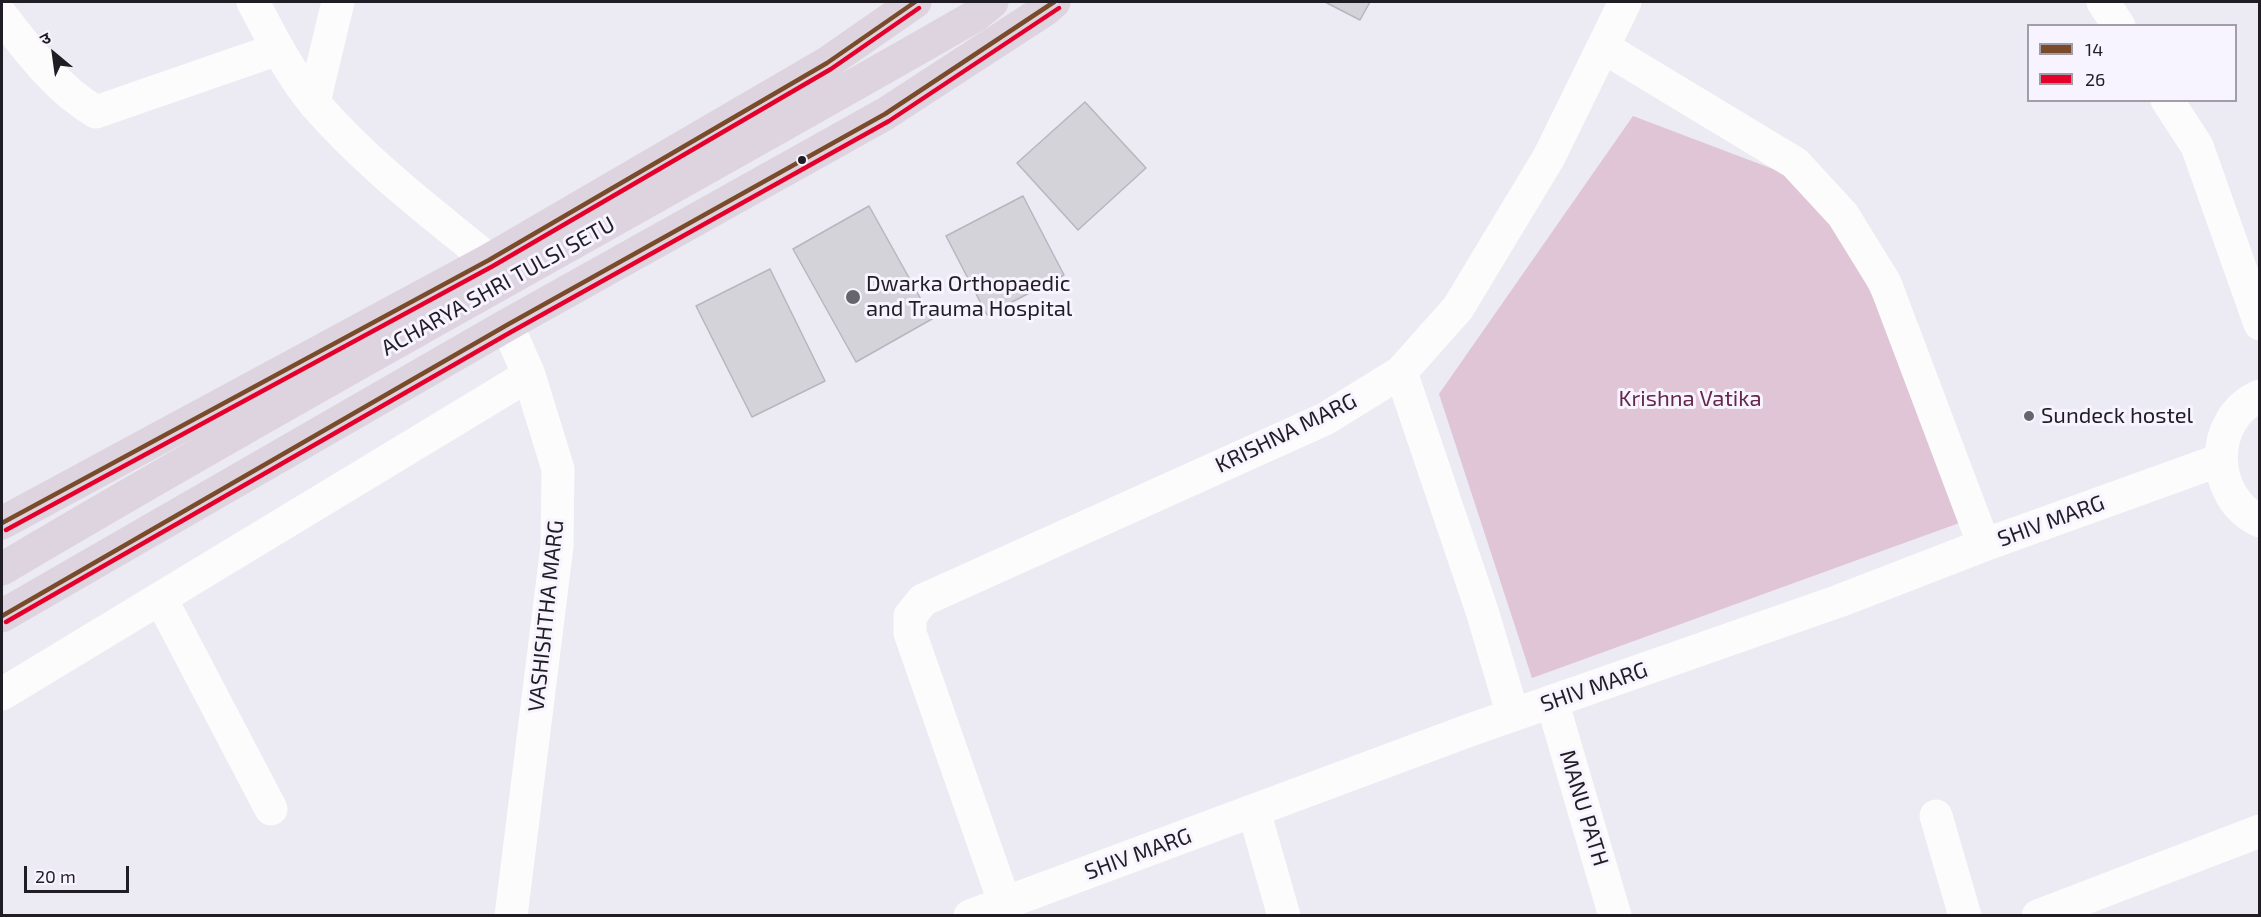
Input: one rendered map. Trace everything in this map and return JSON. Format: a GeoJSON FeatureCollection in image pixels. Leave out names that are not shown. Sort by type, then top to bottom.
{"type":"FeatureCollection","features":[{"type":"Feature","properties":{"kind":"highway"},"geometry":{"type":"LineString","coordinates":[[2,523],[489,260],[827,63],[915,2]]}},
{"type":"Feature","properties":{"kind":"highway","name":"ACHARYA SHRI TULSI SETU"},"geometry":{"type":"LineString","coordinates":[[2,569],[270,412],[874,74],[975,16],[992,2]]}},
{"type":"Feature","properties":{"kind":"highway"},"geometry":{"type":"LineString","coordinates":[[2,616],[507,325],[885,114],[1054,2]]}},
{"type":"Feature","properties":{"kind":"street"},"geometry":{"type":"LineString","coordinates":[[253,2],[278,50],[314,102],[370,162],[489,260]]}},
{"type":"Feature","properties":{"kind":"street"},"geometry":{"type":"LineString","coordinates":[[314,102],[338,2]]}},
{"type":"Feature","properties":{"kind":"street","name":"KRISHNA MARG"},"geometry":{"type":"LineString","coordinates":[[1005,904],[910,633],[910,616],[923,600],[1325,419],[1401,372],[1458,308],[1548,157],[1625,2]]}},
{"type":"Feature","properties":{"kind":"street"},"geometry":{"type":"LineString","coordinates":[[2103,2],[2118,24]]}},
{"type":"Feature","properties":{"kind":"street"},"geometry":{"type":"LineString","coordinates":[[2,16],[39,62],[77,101],[96,112],[278,50]]}},
{"type":"Feature","properties":{"kind":"street"},"geometry":{"type":"LineString","coordinates":[[1603,47],[1795,163],[1843,215],[1885,283],[1984,545]]}},
{"type":"Feature","properties":{"kind":"street"},"geometry":{"type":"LineString","coordinates":[[2168,102],[2197,146],[2259,324]]}},
{"type":"Feature","properties":{"kind":"street","name":"VASHISHTHA MARG"},"geometry":{"type":"LineString","coordinates":[[507,325],[529,375],[558,469],[557,546],[511,915]]}},
{"type":"Feature","properties":{"kind":"street"},"geometry":{"type":"LineString","coordinates":[[1401,372],[1482,611],[1513,715]]}},
{"type":"Feature","properties":{"kind":"street"},"geometry":{"type":"LineString","coordinates":[[2,694],[529,375]]}},
{"type":"Feature","properties":{"kind":"street"},"geometry":{"type":"LineString","coordinates":[[2259,396],[2252,399],[2235,415],[2223,436],[2220,460],[2227,490],[2247,515],[2259,521]]}},
{"type":"Feature","properties":{"kind":"street","name":"SHIV MARG"},"geometry":{"type":"LineString","coordinates":[[970,915],[1513,715],[1839,601],[1984,545],[2220,460]]}},
{"type":"Feature","properties":{"kind":"street"},"geometry":{"type":"LineString","coordinates":[[160,599],[271,809]]}},
{"type":"Feature","properties":{"kind":"street","name":"MANU PATH"},"geometry":{"type":"LineString","coordinates":[[1552,701],[1615,915]]}},
{"type":"Feature","properties":{"kind":"street"},"geometry":{"type":"LineString","coordinates":[[1254,811],[1284,915]]}},
{"type":"Feature","properties":{"kind":"street"},"geometry":{"type":"LineString","coordinates":[[1936,816],[1965,915]]}},
{"type":"Feature","properties":{"kind":"street"},"geometry":{"type":"LineString","coordinates":[[2038,915],[2259,831]]}},
{"type":"Feature","properties":{"kind":"green space","name":"Krishna Vatika"},"geometry":{"type":"Polygon","coordinates":[[[1633,116],[1794,177],[1846,240],[1881,315],[1962,522],[1532,678],[1439,394],[1633,116]]]}},
{"type":"Feature","properties":{"kind":"building"},"geometry":{"type":"Polygon","coordinates":[[[1325,2],[1370,2],[1360,20],[1325,2]]]}},
{"type":"Feature","properties":{"kind":"building"},"geometry":{"type":"Polygon","coordinates":[[[1085,102],[1146,168],[1078,230],[1017,163],[1085,102]]]}},
{"type":"Feature","properties":{"kind":"building"},"geometry":{"type":"Polygon","coordinates":[[[1023,196],[1064,275],[987,315],[946,236],[1023,196]]]}},
{"type":"Feature","properties":{"kind":"building"},"geometry":{"type":"Polygon","coordinates":[[[869,206],[932,319],[856,362],[793,249],[869,206]]]}},
{"type":"Feature","properties":{"kind":"building"},"geometry":{"type":"Polygon","coordinates":[[[770,269],[825,381],[752,417],[696,306],[770,269]]]}},
{"type":"Feature","properties":{"kind":"transit line","name":"14"},"geometry":{"type":"LineString","coordinates":[[2,523],[489,260],[827,63],[915,2]]}},
{"type":"Feature","properties":{"kind":"transit line","name":"14"},"geometry":{"type":"LineString","coordinates":[[2,616],[507,325],[885,114],[1054,2]]}},
{"type":"Feature","properties":{"kind":"transit line","name":"26"},"geometry":{"type":"LineString","coordinates":[[6,530],[493,266],[831,69],[919,8]]}},
{"type":"Feature","properties":{"kind":"transit line","name":"26"},"geometry":{"type":"LineString","coordinates":[[6,622],[511,332],[889,121],[1059,8]]}},
{"type":"Feature","properties":{"kind":"place","name":"Dwarka Orthopaedic and Trauma Hospital"},"geometry":{"type":"Point","coordinates":[853,297]}},
{"type":"Feature","properties":{"kind":"place","name":"Sundeck hostel"},"geometry":{"type":"Point","coordinates":[2029,416]}}]}
